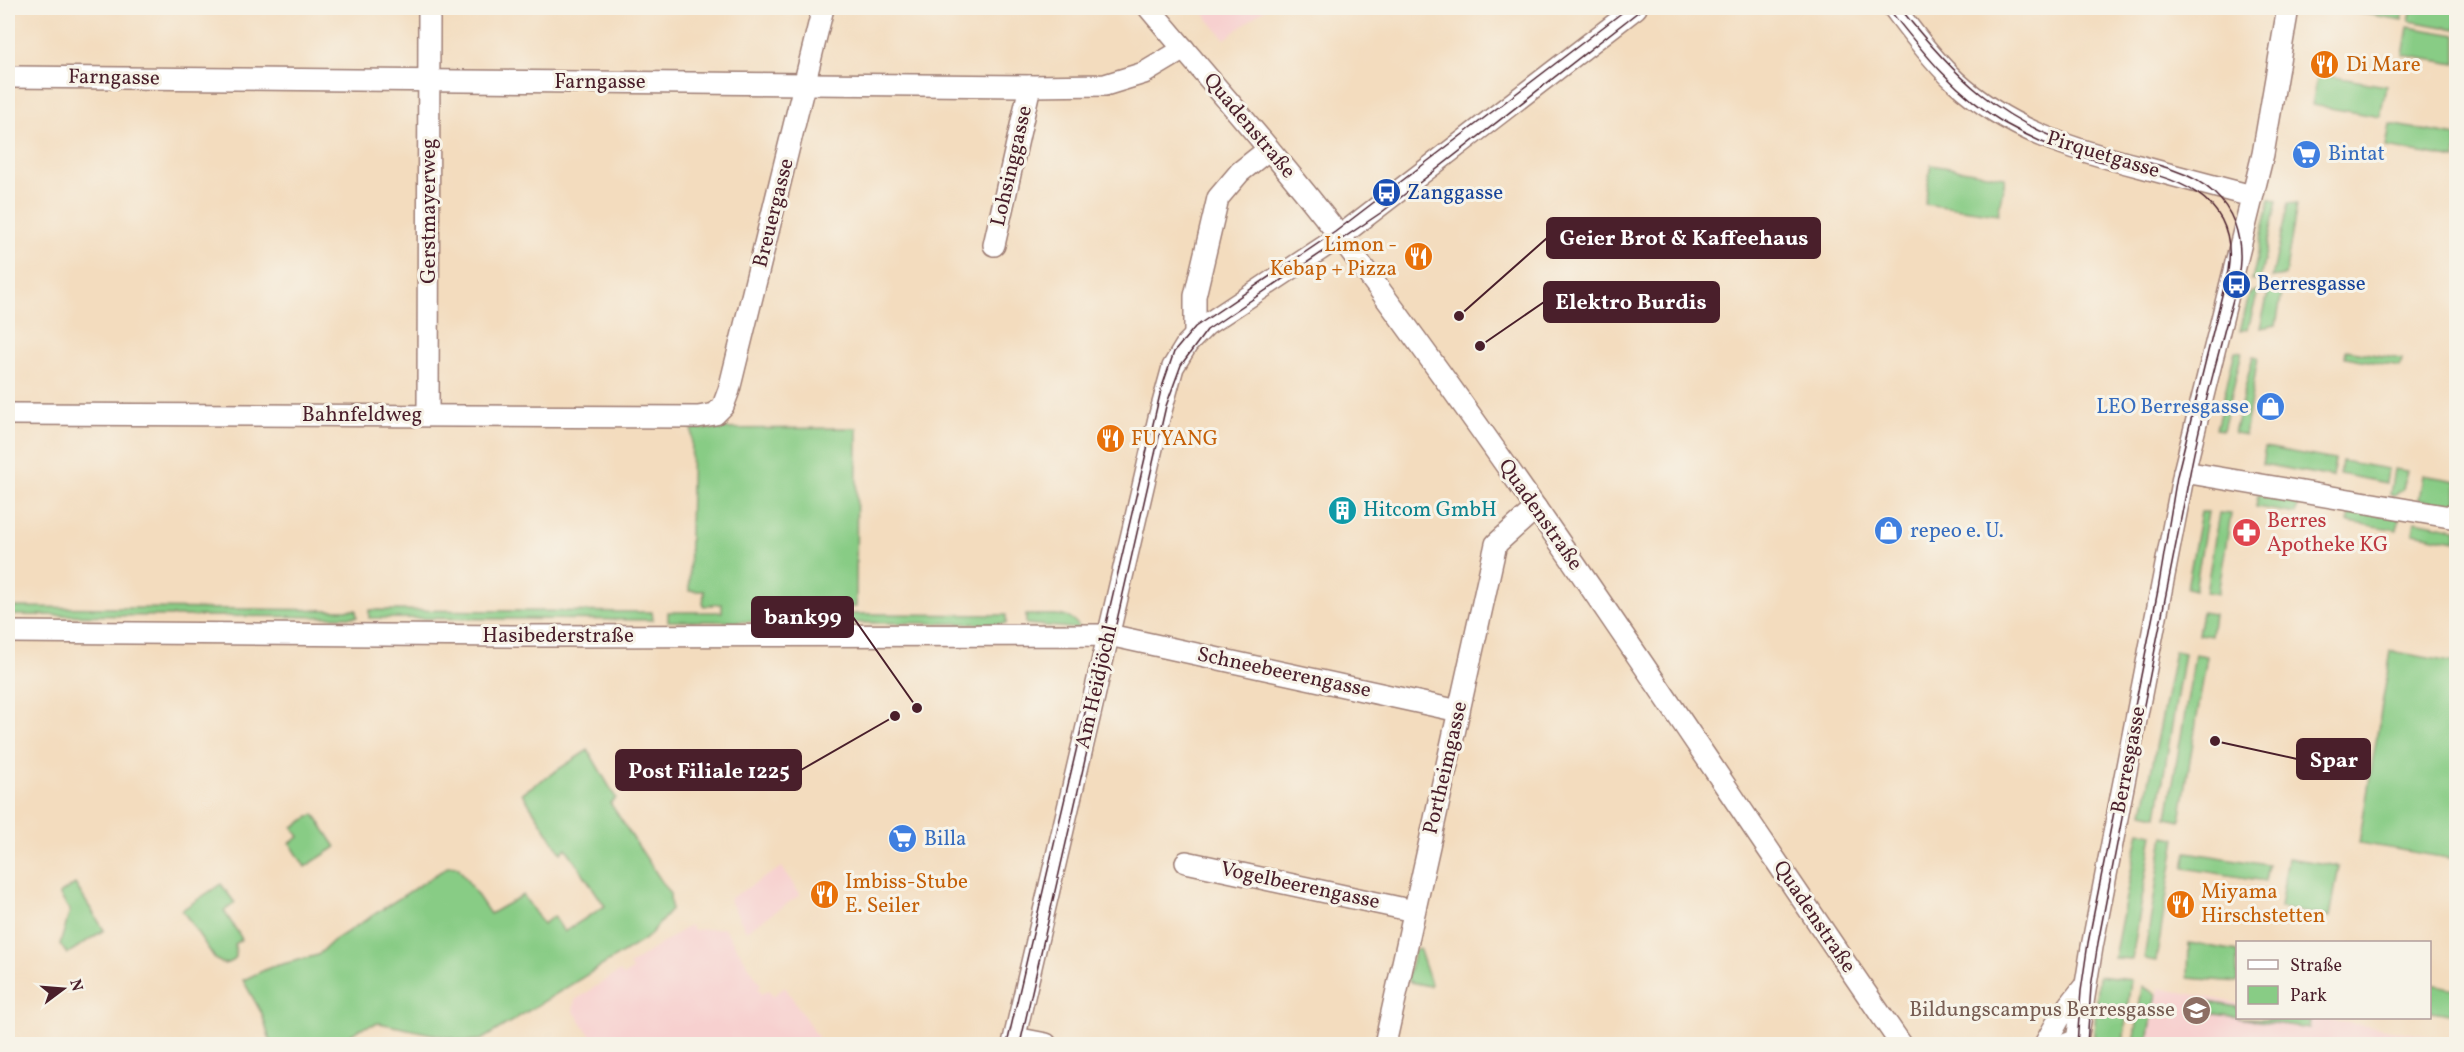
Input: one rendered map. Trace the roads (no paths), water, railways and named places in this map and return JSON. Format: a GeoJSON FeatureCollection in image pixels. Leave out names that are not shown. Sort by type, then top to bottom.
{"type":"FeatureCollection","features":[{"type":"Feature","properties":{"kind":"street","name":"Gerstmayerweg"},"geometry":{"type":"LineString","coordinates":[[428,415],[429,8]]}},
{"type":"Feature","properties":{"kind":"street","name":"Breuergasse"},"geometry":{"type":"LineString","coordinates":[[716,414],[723,406],[729,390],[824,8]]}},
{"type":"Feature","properties":{"kind":"street","name":"Quadenstraße"},"geometry":{"type":"LineString","coordinates":[[1149,8],[1269,149],[1361,264],[1536,508],[1901,1044]]}},
{"type":"Feature","properties":{"kind":"street"},"geometry":{"type":"LineString","coordinates":[[1339,237],[1636,8]]}},
{"type":"Feature","properties":{"kind":"street","name":"Pirquetgasse"},"geometry":{"type":"LineString","coordinates":[[1894,8],[1936,61],[1956,82],[2026,130],[2077,150],[2252,196]]}},
{"type":"Feature","properties":{"kind":"street","name":"Berresgasse"},"geometry":{"type":"LineString","coordinates":[[2067,1044],[2077,1040],[2184,472],[2263,154],[2288,8]]}},
{"type":"Feature","properties":{"kind":"street","name":"Farngasse"},"geometry":{"type":"LineString","coordinates":[[8,77],[1105,85],[1144,74],[1184,49]]}},
{"type":"Feature","properties":{"kind":"street","name":"Lohsinggasse"},"geometry":{"type":"LineString","coordinates":[[994,245],[1030,86]]}},
{"type":"Feature","properties":{"kind":"street"},"geometry":{"type":"LineString","coordinates":[[1195,335],[1195,296],[1218,198],[1240,172],[1269,149]]}},
{"type":"Feature","properties":{"kind":"street","name":"Am Heidjöchl"},"geometry":{"type":"LineString","coordinates":[[1014,1041],[1170,376],[1178,359],[1195,335],[1218,315],[1339,237]]}},
{"type":"Feature","properties":{"kind":"street","name":"Bahnfeldweg"},"geometry":{"type":"LineString","coordinates":[[8,414],[698,417],[716,414]]}},
{"type":"Feature","properties":{"kind":"street"},"geometry":{"type":"LineString","coordinates":[[2184,472],[2457,518]]}},
{"type":"Feature","properties":{"kind":"street","name":"Portheimgasse"},"geometry":{"type":"LineString","coordinates":[[1385,1044],[1496,544],[1536,508]]}},
{"type":"Feature","properties":{"kind":"street","name":"Hasibederstraße"},"geometry":{"type":"LineString","coordinates":[[8,632],[548,636],[1109,635]]}},
{"type":"Feature","properties":{"kind":"street","name":"Schneebeerengasse"},"geometry":{"type":"LineString","coordinates":[[1109,635],[1459,711]]}},
{"type":"Feature","properties":{"kind":"street","name":"Vogelbeerengasse"},"geometry":{"type":"LineString","coordinates":[[1186,862],[1414,911]]}},
{"type":"Feature","properties":{"kind":"street","name":"Berresgasse"},"geometry":{"type":"LineString","coordinates":[[2044,1044],[2059,1019],[2086,985]]}},
{"type":"Feature","properties":{"kind":"street"},"geometry":{"type":"LineString","coordinates":[[1014,1041],[1046,1044]]}},
{"type":"Feature","properties":{"kind":"tram line"},"geometry":{"type":"LineString","coordinates":[[1007,1044],[1161,390],[1174,352],[1195,327],[1335,232],[1628,8]]}},
{"type":"Feature","properties":{"kind":"tram line"},"geometry":{"type":"LineString","coordinates":[[1020,1044],[1166,406],[1181,365],[1207,330],[1382,212],[1643,8]]}},
{"type":"Feature","properties":{"kind":"tram line"},"geometry":{"type":"LineString","coordinates":[[1888,8],[1940,71],[1986,111],[2023,133],[2062,150],[2135,169],[2185,186],[2205,199],[2220,217],[2228,241],[2228,271],[2177,476],[2158,590],[2088,943],[2077,1044]]}},
{"type":"Feature","properties":{"kind":"tram line"},"geometry":{"type":"LineString","coordinates":[[1900,8],[1959,75],[2003,110],[2028,125],[2055,138],[2085,148],[2170,169],[2201,183],[2226,207],[2231,215],[2239,241],[2240,260],[2236,286],[2194,455],[2098,943],[2091,987],[2087,1044]]}},
{"type":"Feature","properties":{"kind":"place","name":"Di Mare"},"geometry":{"type":"Point","coordinates":[2325,65]}},
{"type":"Feature","properties":{"kind":"place","name":"Bintat"},"geometry":{"type":"Point","coordinates":[2307,154]}},
{"type":"Feature","properties":{"kind":"place","name":"Zanggasse"},"geometry":{"type":"Point","coordinates":[1386,193]}},
{"type":"Feature","properties":{"kind":"place","name":"Limon - Kebap + Pizza"},"geometry":{"type":"Point","coordinates":[1418,257]}},
{"type":"Feature","properties":{"kind":"place","name":"Berresgasse"},"geometry":{"type":"Point","coordinates":[2236,284]}},
{"type":"Feature","properties":{"kind":"place","name":"Geier Brot & Kaffeehaus"},"geometry":{"type":"Point","coordinates":[1459,316]}},
{"type":"Feature","properties":{"kind":"place","name":"Elektro Burdis"},"geometry":{"type":"Point","coordinates":[1480,346]}},
{"type":"Feature","properties":{"kind":"place","name":"LEO Berresgasse"},"geometry":{"type":"Point","coordinates":[2270,407]}},
{"type":"Feature","properties":{"kind":"place","name":"FU YANG"},"geometry":{"type":"Point","coordinates":[1110,439]}},
{"type":"Feature","properties":{"kind":"place","name":"Hitcom GmbH"},"geometry":{"type":"Point","coordinates":[1342,510]}},
{"type":"Feature","properties":{"kind":"place","name":"repeo e. U."},"geometry":{"type":"Point","coordinates":[1889,531]}},
{"type":"Feature","properties":{"kind":"place","name":"Berres Apotheke KG"},"geometry":{"type":"Point","coordinates":[2246,533]}},
{"type":"Feature","properties":{"kind":"place","name":"bank99"},"geometry":{"type":"Point","coordinates":[917,708]}},
{"type":"Feature","properties":{"kind":"place","name":"Post Filiale 1225"},"geometry":{"type":"Point","coordinates":[895,716]}},
{"type":"Feature","properties":{"kind":"place","name":"Spar"},"geometry":{"type":"Point","coordinates":[2215,741]}},
{"type":"Feature","properties":{"kind":"place","name":"Billa"},"geometry":{"type":"Point","coordinates":[903,839]}},
{"type":"Feature","properties":{"kind":"place","name":"Imbiss-Stube E. Seiler"},"geometry":{"type":"Point","coordinates":[824,894]}},
{"type":"Feature","properties":{"kind":"place","name":"Miyama Hirschstetten"},"geometry":{"type":"Point","coordinates":[2180,904]}},
{"type":"Feature","properties":{"kind":"place","name":"Bildungscampus Berresgasse"},"geometry":{"type":"Point","coordinates":[2196,1010]}}]}
